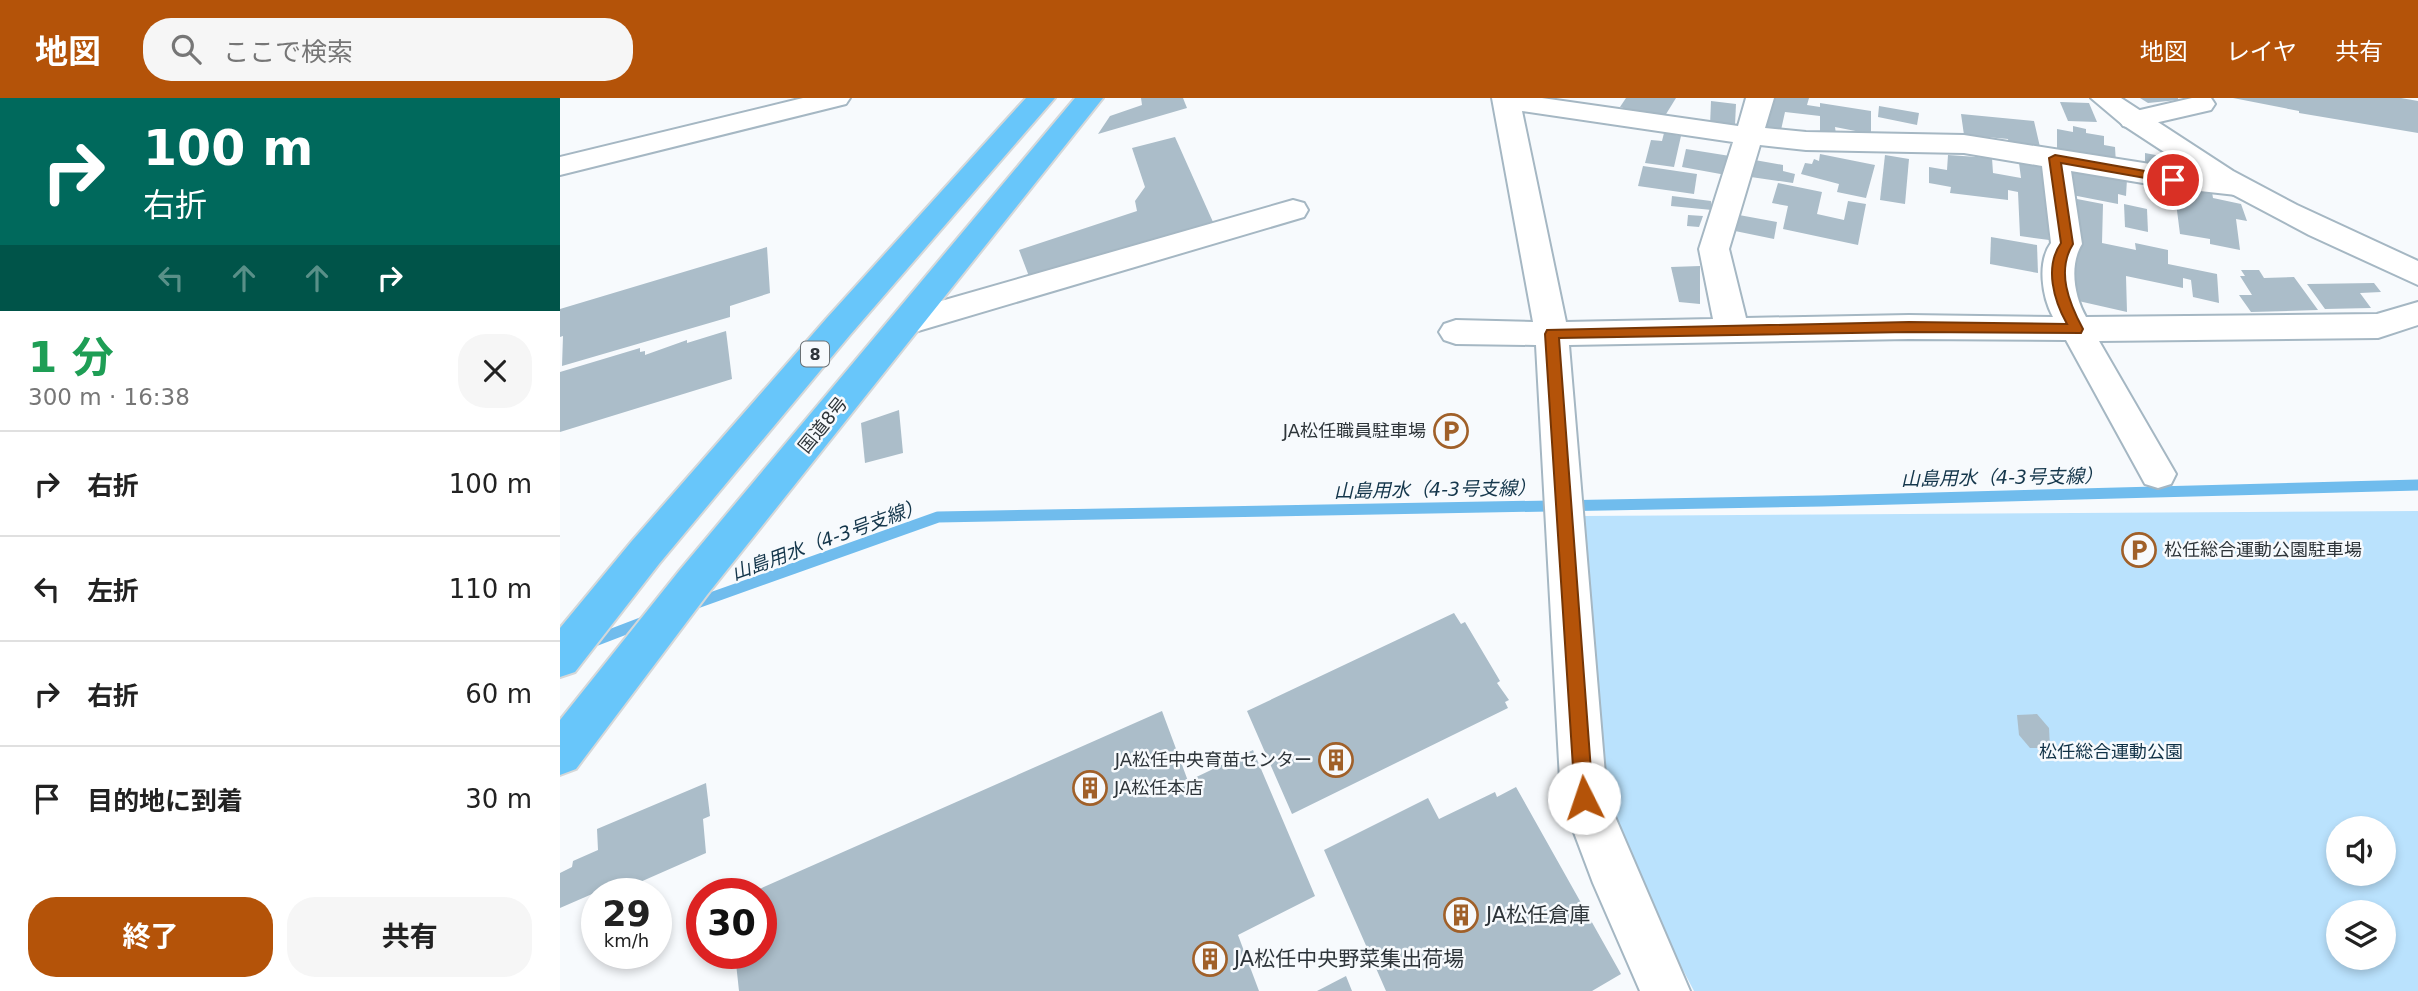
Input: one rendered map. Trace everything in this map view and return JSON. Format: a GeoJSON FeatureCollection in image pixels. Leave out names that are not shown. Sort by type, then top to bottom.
{"type":"FeatureCollection","features":[{"type":"Feature","properties":{"kind":"highway","name":"8"},"geometry":{"type":"LineString","coordinates":[[560,659],[577,622],[1041,98]]}},
{"type":"Feature","properties":{"kind":"highway","name":"国道8号"},"geometry":{"type":"LineString","coordinates":[[560,754],[693,583],[1089,98]]}},
{"type":"Feature","properties":{"kind":"street"},"geometry":{"type":"LineString","coordinates":[[560,166],[836,98]]}},
{"type":"Feature","properties":{"kind":"street"},"geometry":{"type":"LineString","coordinates":[[1732,331],[1714,249],[1760,98]]}},
{"type":"Feature","properties":{"kind":"street"},"geometry":{"type":"LineString","coordinates":[[2105,98],[2133,120],[2236,186],[2327,233],[2418,274]]}},
{"type":"Feature","properties":{"kind":"street"},"geometry":{"type":"LineString","coordinates":[[1665,991],[1617,883],[1584,798],[1566,506],[1552,334],[1508,99],[1642,122],[1806,141],[1964,144],[2173,180],[2236,186]]}},
{"type":"Feature","properties":{"kind":"street"},"geometry":{"type":"LineString","coordinates":[[2133,120],[2201,104]]}},
{"type":"Feature","properties":{"kind":"street"},"geometry":{"type":"LineString","coordinates":[[2055,158],[2067,244],[2059,256],[2061,302],[2158,474]]}},
{"type":"Feature","properties":{"kind":"street"},"geometry":{"type":"LineString","coordinates":[[908,322],[1293,209]]}},
{"type":"Feature","properties":{"kind":"street"},"geometry":{"type":"LineString","coordinates":[[1456,332],[1552,334],[1909,327],[2076,329],[2378,326],[2418,313]]}},
{"type":"Feature","properties":{"kind":"green space","name":"松任総合運動公園"},"geometry":{"type":"Polygon","coordinates":[[[2418,511],[2418,991],[1694,991],[1618,846],[1599,786],[1584,516],[2418,511]]]}},
{"type":"Feature","properties":{"kind":"building"},"geometry":{"type":"Polygon","coordinates":[[[1141,98],[1183,98],[1187,108],[1098,134],[1110,116],[1142,105],[1141,98]]]}},
{"type":"Feature","properties":{"kind":"building"},"geometry":{"type":"Polygon","coordinates":[[[1626,98],[1676,98],[1663,119],[1620,107],[1626,98]]]}},
{"type":"Feature","properties":{"kind":"building"},"geometry":{"type":"Polygon","coordinates":[[[1770,98],[1809,98],[1807,105],[1820,107],[1820,103],[1871,111],[1871,134],[1835,127],[1836,134],[1820,133],[1820,116],[1785,112],[1781,130],[1761,128],[1770,98]]]}},
{"type":"Feature","properties":{"kind":"building"},"geometry":{"type":"Polygon","coordinates":[[[2140,98],[2178,98],[2178,100],[2148,103],[2140,98]]]}},
{"type":"Feature","properties":{"kind":"building"},"geometry":{"type":"Polygon","coordinates":[[[2233,98],[2401,98],[2418,101],[2418,133],[2299,113],[2233,98]]]}},
{"type":"Feature","properties":{"kind":"building"},"geometry":{"type":"Polygon","coordinates":[[[1711,101],[1736,104],[1735,125],[1710,126],[1711,101]]]}},
{"type":"Feature","properties":{"kind":"building"},"geometry":{"type":"Polygon","coordinates":[[[2060,102],[2089,103],[2097,122],[2068,121],[2060,102]]]}},
{"type":"Feature","properties":{"kind":"building"},"geometry":{"type":"Polygon","coordinates":[[[1879,106],[1919,113],[1917,125],[1878,117],[1879,106]]]}},
{"type":"Feature","properties":{"kind":"building"},"geometry":{"type":"Polygon","coordinates":[[[1961,114],[2034,121],[2040,147],[2009,144],[2008,139],[1964,135],[1961,114]]]}},
{"type":"Feature","properties":{"kind":"building"},"geometry":{"type":"Polygon","coordinates":[[[2073,126],[2086,129],[2086,133],[2104,136],[2104,145],[2115,147],[2116,164],[2057,153],[2057,129],[2073,132],[2073,126]]]}},
{"type":"Feature","properties":{"kind":"building"},"geometry":{"type":"Polygon","coordinates":[[[1664,133],[1681,136],[1674,167],[1645,163],[1651,140],[1662,141],[1664,133]]]}},
{"type":"Feature","properties":{"kind":"building"},"geometry":{"type":"Polygon","coordinates":[[[1175,137],[1213,222],[1030,279],[1019,250],[1137,211],[1135,201],[1145,187],[1132,148],[1175,137]]]}},
{"type":"Feature","properties":{"kind":"building"},"geometry":{"type":"Polygon","coordinates":[[[1686,149],[1730,156],[1726,175],[1682,167],[1686,149]]]}},
{"type":"Feature","properties":{"kind":"building"},"geometry":{"type":"Polygon","coordinates":[[[2145,153],[2161,156],[2157,163],[2168,165],[2169,174],[2145,169],[2145,153]]]}},
{"type":"Feature","properties":{"kind":"building"},"geometry":{"type":"Polygon","coordinates":[[[1820,154],[1875,165],[1866,198],[1837,192],[1839,184],[1801,174],[1805,163],[1812,164],[1814,159],[1819,161],[1820,154]]]}},
{"type":"Feature","properties":{"kind":"building"},"geometry":{"type":"Polygon","coordinates":[[[1885,155],[1909,159],[1905,204],[1880,200],[1885,155]]]}},
{"type":"Feature","properties":{"kind":"building"},"geometry":{"type":"Polygon","coordinates":[[[1948,155],[1992,158],[1993,173],[2021,178],[2019,163],[2044,167],[2049,240],[2020,236],[2018,192],[2008,190],[2008,200],[1950,193],[1951,187],[1929,183],[1929,167],[1947,170],[1948,155]]]}},
{"type":"Feature","properties":{"kind":"building"},"geometry":{"type":"Polygon","coordinates":[[[1749,159],[1783,165],[1783,171],[1795,174],[1793,183],[1744,176],[1749,159]]]}},
{"type":"Feature","properties":{"kind":"building"},"geometry":{"type":"Polygon","coordinates":[[[1643,166],[1697,174],[1694,194],[1638,186],[1643,166]]]}},
{"type":"Feature","properties":{"kind":"building"},"geometry":{"type":"Polygon","coordinates":[[[2069,167],[2127,179],[2126,196],[2118,194],[2118,204],[2067,194],[2069,167]]]}},
{"type":"Feature","properties":{"kind":"building"},"geometry":{"type":"Polygon","coordinates":[[[1778,183],[1822,192],[1817,214],[1844,220],[1848,201],[1866,204],[1858,245],[1783,229],[1788,206],[1772,203],[1778,183]]]}},
{"type":"Feature","properties":{"kind":"building"},"geometry":{"type":"Polygon","coordinates":[[[2174,187],[2212,192],[2213,198],[2241,204],[2247,221],[2236,219],[2240,250],[2210,244],[2210,239],[2180,234],[2174,187]]]}},
{"type":"Feature","properties":{"kind":"building"},"geometry":{"type":"Polygon","coordinates":[[[1672,196],[1711,201],[1712,210],[1671,206],[1672,196]]]}},
{"type":"Feature","properties":{"kind":"building"},"geometry":{"type":"Polygon","coordinates":[[[2077,199],[2103,204],[2102,243],[2136,250],[2135,243],[2168,250],[2168,264],[2217,274],[2219,303],[2193,297],[2191,280],[2183,278],[2183,288],[2126,276],[2127,312],[2074,300],[2077,199]]]}},
{"type":"Feature","properties":{"kind":"building"},"geometry":{"type":"Polygon","coordinates":[[[2124,204],[2147,209],[2148,232],[2125,227],[2124,204]]]}},
{"type":"Feature","properties":{"kind":"building"},"geometry":{"type":"Polygon","coordinates":[[[1688,215],[1703,216],[1699,227],[1687,226],[1688,215]]]}},
{"type":"Feature","properties":{"kind":"building"},"geometry":{"type":"Polygon","coordinates":[[[1739,215],[1777,222],[1774,239],[1735,231],[1739,215]]]}},
{"type":"Feature","properties":{"kind":"building"},"geometry":{"type":"Polygon","coordinates":[[[1991,237],[2037,245],[2038,273],[1990,264],[1991,237]]]}},
{"type":"Feature","properties":{"kind":"building"},"geometry":{"type":"Polygon","coordinates":[[[767,247],[770,293],[730,306],[730,317],[562,366],[560,309],[767,247]]]}},
{"type":"Feature","properties":{"kind":"building"},"geometry":{"type":"Polygon","coordinates":[[[1700,266],[1700,304],[1679,302],[1671,267],[1700,266]]]}},
{"type":"Feature","properties":{"kind":"building"},"geometry":{"type":"Polygon","coordinates":[[[2241,270],[2259,270],[2264,278],[2294,277],[2318,310],[2251,312],[2239,295],[2252,295],[2240,276],[2245,276],[2241,270]]]}},
{"type":"Feature","properties":{"kind":"building"},"geometry":{"type":"Polygon","coordinates":[[[2374,283],[2381,292],[2360,293],[2371,308],[2325,309],[2307,284],[2374,283]]]}},
{"type":"Feature","properties":{"kind":"building"},"geometry":{"type":"Polygon","coordinates":[[[726,331],[732,379],[560,432],[560,372],[640,348],[640,352],[645,351],[645,355],[687,340],[687,343],[726,331]]]}},
{"type":"Feature","properties":{"kind":"building"},"geometry":{"type":"Polygon","coordinates":[[[899,410],[903,453],[865,463],[861,423],[899,410]]]}},
{"type":"Feature","properties":{"kind":"building","name":"JA松任中央育苗センター"},"geometry":{"type":"Polygon","coordinates":[[[1454,613],[1461,624],[1465,622],[1500,681],[1497,683],[1509,700],[1505,702],[1508,708],[1292,814],[1247,711],[1454,613]]]}},
{"type":"Feature","properties":{"kind":"building","name":"JA松任本店"},"geometry":{"type":"Polygon","coordinates":[[[1162,711],[1188,781],[1253,750],[1315,896],[1238,935],[1259,991],[739,991],[737,969],[777,969],[777,881],[1162,711]]]}},
{"type":"Feature","properties":{"kind":"building"},"geometry":{"type":"Polygon","coordinates":[[[2037,714],[2049,728],[2050,748],[2030,748],[2019,735],[2017,715],[2037,714]]]}},
{"type":"Feature","properties":{"kind":"building"},"geometry":{"type":"Polygon","coordinates":[[[706,783],[710,816],[703,819],[706,853],[649,878],[581,878],[581,899],[560,908],[560,873],[572,867],[573,861],[598,850],[597,829],[706,783]]]}},
{"type":"Feature","properties":{"kind":"building","name":"JA松任倉庫"},"geometry":{"type":"Polygon","coordinates":[[[1516,787],[1621,974],[1592,991],[1386,991],[1324,850],[1428,798],[1439,819],[1495,792],[1497,797],[1516,787]]]}},
{"type":"Feature","properties":{"kind":"building"},"geometry":{"type":"Polygon","coordinates":[[[1346,976],[1352,991],[1317,991],[1346,976]]]}},
{"type":"Feature","properties":{"kind":"waterway","name":"山島用水（4-3号支線）"},"geometry":{"type":"LineString","coordinates":[[691,605],[938,517],[1822,501],[2418,485]]}},
{"type":"Feature","properties":{"kind":"waterway","name":"山島用水（4-3号支線）"},"geometry":{"type":"LineString","coordinates":[[589,643],[649,620]]}},
{"type":"Feature","properties":{"kind":"place","name":"JA松任職員駐車場"},"geometry":{"type":"Point","coordinates":[1451,431]}},
{"type":"Feature","properties":{"kind":"place","name":"松任総合運動公園駐車場"},"geometry":{"type":"Point","coordinates":[2139,550]}},
{"type":"Feature","properties":{"kind":"place","name":"JA松任中央育苗センター"},"geometry":{"type":"Point","coordinates":[1336,760]}},
{"type":"Feature","properties":{"kind":"place","name":"JA松任本店"},"geometry":{"type":"Point","coordinates":[1090,788]}},
{"type":"Feature","properties":{"kind":"place","name":"JA松任倉庫"},"geometry":{"type":"Point","coordinates":[1461,915]}},
{"type":"Feature","properties":{"kind":"place","name":"JA松任中央野菜集出荷場"},"geometry":{"type":"Point","coordinates":[1210,959]}},
{"type":"Feature","properties":{"kind":"route"},"geometry":{"type":"LineString","coordinates":[[1584,798],[1552,334],[1909,327],[2076,329],[2061,302],[2059,256],[2067,244],[2055,158],[2173,180]]}}]}
